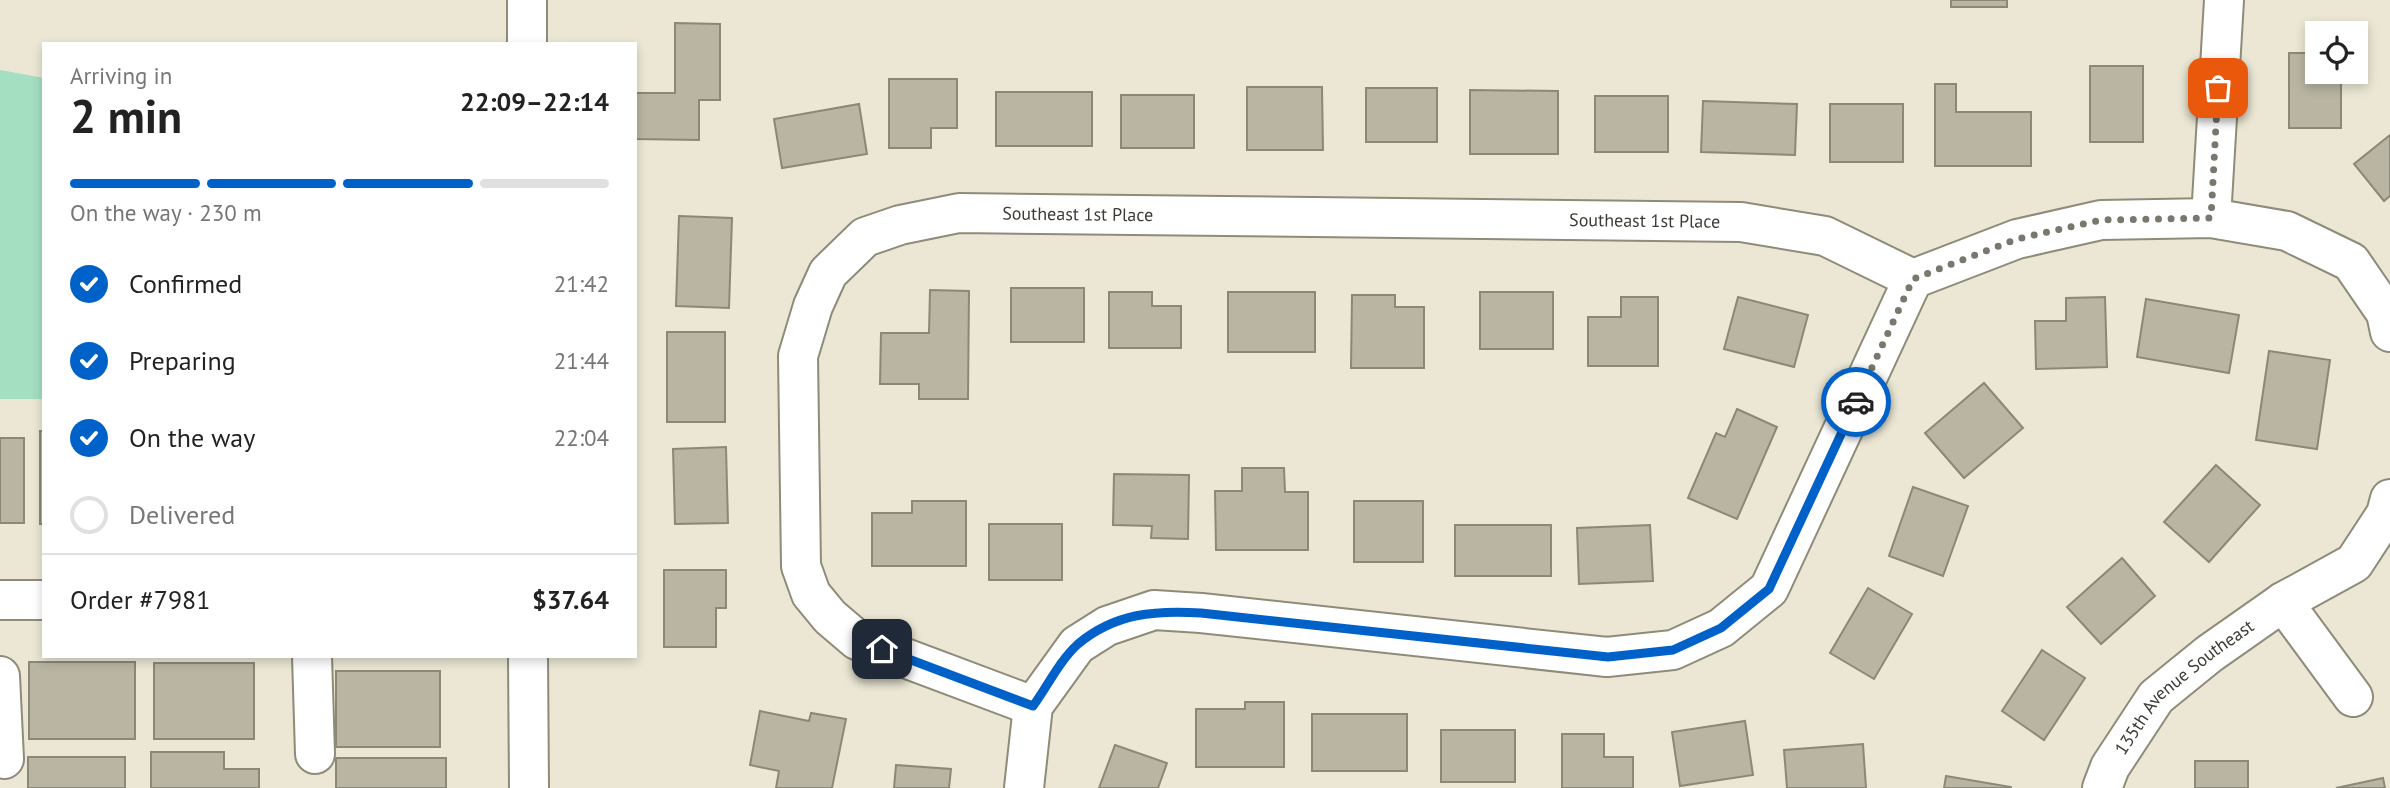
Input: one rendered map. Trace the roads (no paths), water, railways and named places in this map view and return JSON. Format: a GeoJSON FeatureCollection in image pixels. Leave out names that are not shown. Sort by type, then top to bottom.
{"type":"FeatureCollection","features":[{"type":"Feature","properties":{"kind":"street"},"geometry":{"type":"LineString","coordinates":[[527,0],[527,42]]}},
{"type":"Feature","properties":{"kind":"street"},"geometry":{"type":"LineString","coordinates":[[2211,218],[2224,0]]}},
{"type":"Feature","properties":{"kind":"street","name":"Southeast 1st Place"},"geometry":{"type":"LineString","coordinates":[[1033,706],[857,640],[830,617],[811,594],[801,566],[798,356],[813,306],[828,273],[865,237],[900,225],[959,213],[1741,222],[1825,236],[1913,279]]}},
{"type":"Feature","properties":{"kind":"street"},"geometry":{"type":"LineString","coordinates":[[1024,788],[1033,706],[1077,645],[1107,626],[1154,610],[1215,614],[1608,657],[1673,650],[1721,628],[1769,589],[1913,279],[2017,239],[2101,220],[2211,218],[2287,231],[2351,262],[2386,313],[2390,332]]}},
{"type":"Feature","properties":{"kind":"street","name":"135th Avenue Southeast"},"geometry":{"type":"LineString","coordinates":[[2102,788],[2110,767],[2156,697],[2209,654],[2283,602],[2354,563],[2386,514],[2390,499]]}},
{"type":"Feature","properties":{"kind":"street"},"geometry":{"type":"LineString","coordinates":[[0,600],[42,600]]}},
{"type":"Feature","properties":{"kind":"street"},"geometry":{"type":"LineString","coordinates":[[2283,602],[2353,697]]}},
{"type":"Feature","properties":{"kind":"street"},"geometry":{"type":"LineString","coordinates":[[312,658],[315,754]]}},
{"type":"Feature","properties":{"kind":"street"},"geometry":{"type":"LineString","coordinates":[[528,658],[529,788]]}},
{"type":"Feature","properties":{"kind":"street"},"geometry":{"type":"LineString","coordinates":[[0,676],[4,759]]}}]}
